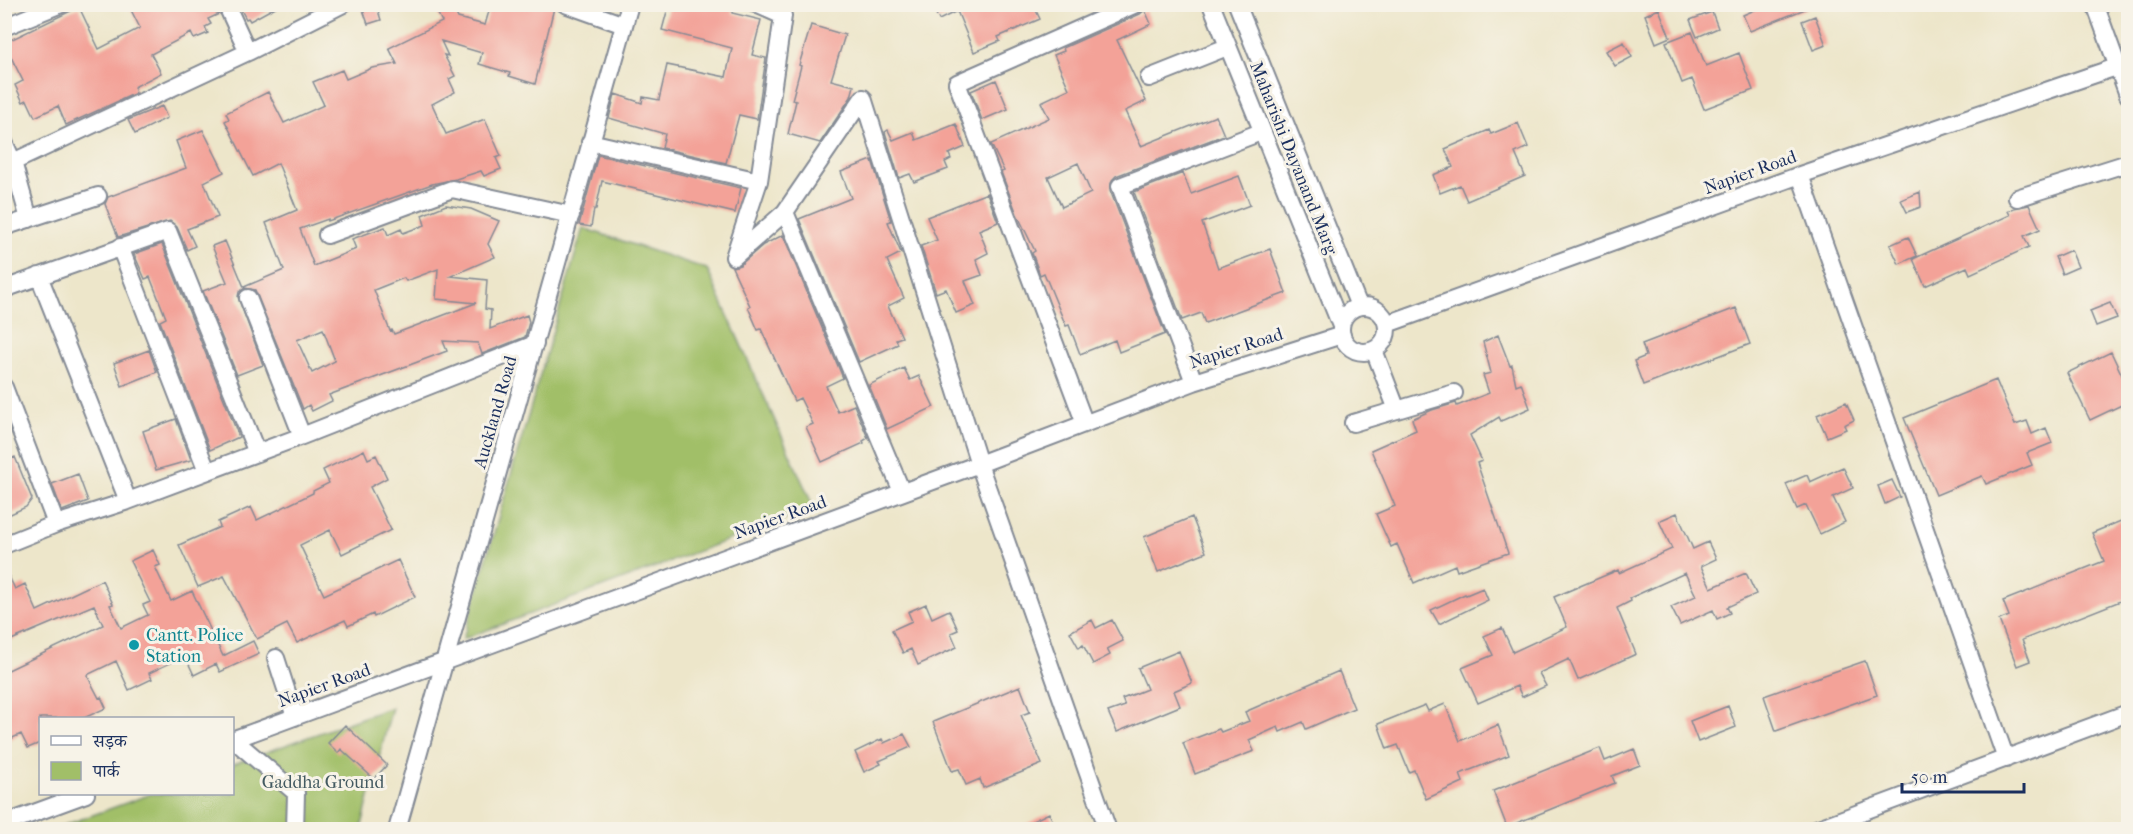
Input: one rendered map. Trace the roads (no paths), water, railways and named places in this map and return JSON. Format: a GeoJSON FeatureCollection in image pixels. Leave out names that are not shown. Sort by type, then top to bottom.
{"type":"FeatureCollection","features":[{"type":"Feature","properties":{"kind":"street"},"geometry":{"type":"LineString","coordinates":[[4,27],[61,4]]}},
{"type":"Feature","properties":{"kind":"street"},"geometry":{"type":"LineString","coordinates":[[226,4],[248,52]]}},
{"type":"Feature","properties":{"kind":"street"},"geometry":{"type":"LineString","coordinates":[[13,162],[248,52],[343,4]]}},
{"type":"Feature","properties":{"kind":"street"},"geometry":{"type":"LineString","coordinates":[[565,4],[624,26]]}},
{"type":"Feature","properties":{"kind":"street","name":"Auckland Road"},"geometry":{"type":"LineString","coordinates":[[397,830],[630,4]]}},
{"type":"Feature","properties":{"kind":"street"},"geometry":{"type":"LineString","coordinates":[[756,4],[783,16],[759,181],[734,257],[785,212],[863,98],[979,464],[1108,830]]}},
{"type":"Feature","properties":{"kind":"street"},"geometry":{"type":"LineString","coordinates":[[1085,423],[957,83],[1136,4]]}},
{"type":"Feature","properties":{"kind":"street","name":"Maharishi Dayanand Marg"},"geometry":{"type":"LineString","coordinates":[[1211,4],[1341,331]]}},
{"type":"Feature","properties":{"kind":"street","name":"Maharishi Dayanand Marg"},"geometry":{"type":"LineString","coordinates":[[1237,4],[1359,306]]}},
{"type":"Feature","properties":{"kind":"street"},"geometry":{"type":"LineString","coordinates":[[2095,4],[2123,65],[2128,95]]}},
{"type":"Feature","properties":{"kind":"street"},"geometry":{"type":"LineString","coordinates":[[1149,78],[1227,47]]}},
{"type":"Feature","properties":{"kind":"street","name":"Napier Road"},"geometry":{"type":"LineString","coordinates":[[1387,324],[1800,175],[2123,65]]}},
{"type":"Feature","properties":{"kind":"street"},"geometry":{"type":"LineString","coordinates":[[1194,382],[1120,186],[1261,132]]}},
{"type":"Feature","properties":{"kind":"street"},"geometry":{"type":"LineString","coordinates":[[4,142],[13,162],[29,219]]}},
{"type":"Feature","properties":{"kind":"street"},"geometry":{"type":"LineString","coordinates":[[590,142],[759,181]]}},
{"type":"Feature","properties":{"kind":"street"},"geometry":{"type":"LineString","coordinates":[[2017,198],[2128,163]]}},
{"type":"Feature","properties":{"kind":"street"},"geometry":{"type":"LineString","coordinates":[[1800,175],[2006,759]]}},
{"type":"Feature","properties":{"kind":"street"},"geometry":{"type":"LineString","coordinates":[[327,235],[452,189],[571,215]]}},
{"type":"Feature","properties":{"kind":"street"},"geometry":{"type":"LineString","coordinates":[[4,227],[98,196]]}},
{"type":"Feature","properties":{"kind":"street"},"geometry":{"type":"LineString","coordinates":[[785,212],[902,492]]}},
{"type":"Feature","properties":{"kind":"street"},"geometry":{"type":"LineString","coordinates":[[4,289],[168,231],[257,453]]}},
{"type":"Feature","properties":{"kind":"street"},"geometry":{"type":"LineString","coordinates":[[120,247],[207,471]]}},
{"type":"Feature","properties":{"kind":"street"},"geometry":{"type":"LineString","coordinates":[[39,276],[128,501]]}},
{"type":"Feature","properties":{"kind":"street"},"geometry":{"type":"LineString","coordinates":[[248,298],[302,436]]}},
{"type":"Feature","properties":{"kind":"street"},"geometry":{"type":"LineString","coordinates":[[1359,306],[1371,307],[1381,313],[1387,324],[1387,334],[1382,344],[1374,350],[1364,352],[1355,350],[1347,344],[1341,331],[1344,317],[1350,310],[1359,306]]}},
{"type":"Feature","properties":{"kind":"street","name":"Napier Road"},"geometry":{"type":"LineString","coordinates":[[234,739],[979,464],[1194,382],[1341,331]]}},
{"type":"Feature","properties":{"kind":"street"},"geometry":{"type":"LineString","coordinates":[[4,545],[56,524],[128,501],[302,436],[535,344]]}},
{"type":"Feature","properties":{"kind":"street"},"geometry":{"type":"LineString","coordinates":[[1374,350],[1397,410]]}},
{"type":"Feature","properties":{"kind":"street"},"geometry":{"type":"LineString","coordinates":[[4,387],[56,524]]}},
{"type":"Feature","properties":{"kind":"street"},"geometry":{"type":"LineString","coordinates":[[1353,423],[1454,393]]}},
{"type":"Feature","properties":{"kind":"street"},"geometry":{"type":"LineString","coordinates":[[276,658],[295,717]]}},
{"type":"Feature","properties":{"kind":"street"},"geometry":{"type":"LineString","coordinates":[[1813,830],[2128,713]]}},
{"type":"Feature","properties":{"kind":"street"},"geometry":{"type":"LineString","coordinates":[[234,740],[296,793],[295,830]]}},
{"type":"Feature","properties":{"kind":"street"},"geometry":{"type":"LineString","coordinates":[[4,824],[84,795]]}},
{"type":"Feature","properties":{"kind":"place","name":"Cantt. Police Station"},"geometry":{"type":"Point","coordinates":[134,645]}},
{"type":"Feature","properties":{"kind":"park label","name":"Gaddha Ground"},"geometry":{"type":"Point","coordinates":[323,782]}}]}
